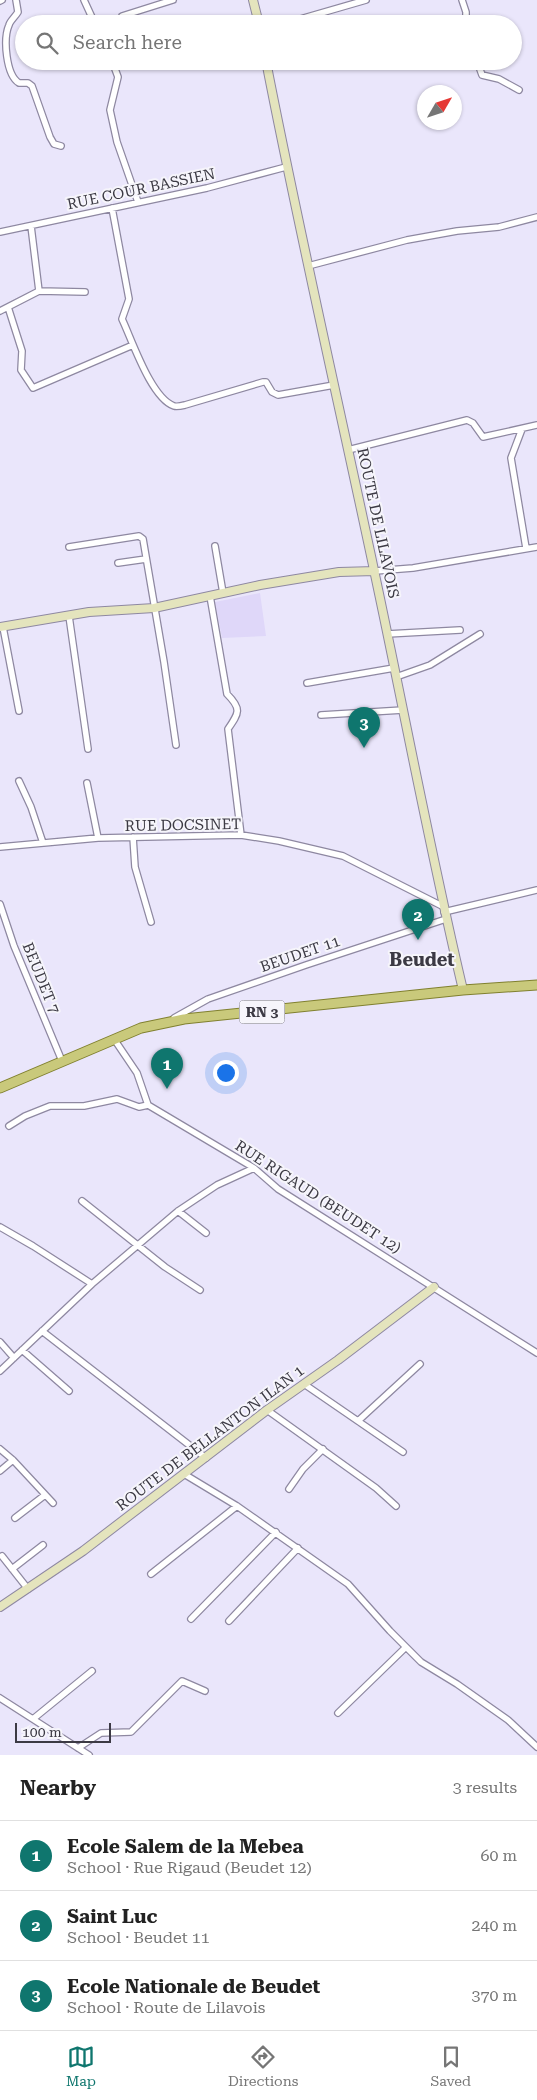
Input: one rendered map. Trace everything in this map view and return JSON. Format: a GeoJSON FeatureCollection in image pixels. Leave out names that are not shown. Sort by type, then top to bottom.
{"type":"FeatureCollection","features":[{"type":"Feature","properties":{"kind":"main road"},"geometry":{"type":"LineString","coordinates":[[254,0],[256,15]]}},
{"type":"Feature","properties":{"kind":"main road","name":"ROUTE DE LILAVOIS"},"geometry":{"type":"LineString","coordinates":[[268,70],[286,167],[375,571],[444,913],[463,990]]}},
{"type":"Feature","properties":{"kind":"main road"},"geometry":{"type":"LineString","coordinates":[[2,627],[89,612],[154,608],[339,572],[375,571]]}},
{"type":"Feature","properties":{"kind":"main road","name":"RN 3"},"geometry":{"type":"LineString","coordinates":[[0,1088],[140,1028],[166,1022],[463,990],[537,985]]}},
{"type":"Feature","properties":{"kind":"main road","name":"ROUTE DE BELLANTON ILAN 1"},"geometry":{"type":"LineString","coordinates":[[0,1607],[83,1551],[267,1410],[398,1316],[434,1287]]}},
{"type":"Feature","properties":{"kind":"street"},"geometry":{"type":"LineString","coordinates":[[16,0],[18,12],[16,15]]}},
{"type":"Feature","properties":{"kind":"street"},"geometry":{"type":"LineString","coordinates":[[84,0],[91,15]]}},
{"type":"Feature","properties":{"kind":"street"},"geometry":{"type":"LineString","coordinates":[[125,15],[173,0]]}},
{"type":"Feature","properties":{"kind":"street"},"geometry":{"type":"LineString","coordinates":[[314,15],[366,0]]}},
{"type":"Feature","properties":{"kind":"street"},"geometry":{"type":"LineString","coordinates":[[462,0],[466,15]]}},
{"type":"Feature","properties":{"kind":"street"},"geometry":{"type":"LineString","coordinates":[[15,16],[9,24],[4,43],[13,76],[19,83],[32,86],[50,137],[54,144],[61,146]]}},
{"type":"Feature","properties":{"kind":"street"},"geometry":{"type":"LineString","coordinates":[[115,70],[118,77],[110,110],[117,142],[138,202]]}},
{"type":"Feature","properties":{"kind":"street"},"geometry":{"type":"LineString","coordinates":[[480,70],[482,75],[499,79],[519,90]]}},
{"type":"Feature","properties":{"kind":"street","name":"RUE COUR BASSIEN"},"geometry":{"type":"LineString","coordinates":[[0,232],[207,188],[286,167]]}},
{"type":"Feature","properties":{"kind":"street"},"geometry":{"type":"LineString","coordinates":[[112,208],[129,299],[128,306],[122,314],[122,319],[133,345],[160,395],[175,407],[264,382],[266,382],[272,392],[278,395],[334,385]]}},
{"type":"Feature","properties":{"kind":"street"},"geometry":{"type":"LineString","coordinates":[[308,266],[408,240],[457,231],[499,227],[537,217]]}},
{"type":"Feature","properties":{"kind":"street"},"geometry":{"type":"LineString","coordinates":[[31,226],[39,291]]}},
{"type":"Feature","properties":{"kind":"street"},"geometry":{"type":"LineString","coordinates":[[0,311],[39,291],[85,292]]}},
{"type":"Feature","properties":{"kind":"street"},"geometry":{"type":"LineString","coordinates":[[8,307],[22,351],[22,370],[33,388],[133,345]]}},
{"type":"Feature","properties":{"kind":"street"},"geometry":{"type":"LineString","coordinates":[[348,450],[466,420],[473,423],[483,437],[537,425]]}},
{"type":"Feature","properties":{"kind":"street"},"geometry":{"type":"LineString","coordinates":[[522,429],[511,458],[526,548]]}},
{"type":"Feature","properties":{"kind":"street"},"geometry":{"type":"LineString","coordinates":[[69,547],[139,536],[143,539],[176,745]]}},
{"type":"Feature","properties":{"kind":"street"},"geometry":{"type":"LineString","coordinates":[[215,546],[223,594]]}},
{"type":"Feature","properties":{"kind":"street"},"geometry":{"type":"LineString","coordinates":[[375,571],[413,568],[537,547]]}},
{"type":"Feature","properties":{"kind":"street"},"geometry":{"type":"LineString","coordinates":[[118,563],[146,559]]}},
{"type":"Feature","properties":{"kind":"street"},"geometry":{"type":"LineString","coordinates":[[210,596],[227,694],[236,703],[238,708],[237,716],[228,729],[241,835]]}},
{"type":"Feature","properties":{"kind":"street"},"geometry":{"type":"LineString","coordinates":[[69,616],[88,749]]}},
{"type":"Feature","properties":{"kind":"street"},"geometry":{"type":"LineString","coordinates":[[2,627],[18,711]]}},
{"type":"Feature","properties":{"kind":"street"},"geometry":{"type":"LineString","coordinates":[[387,634],[460,630]]}},
{"type":"Feature","properties":{"kind":"street"},"geometry":{"type":"LineString","coordinates":[[396,677],[425,668],[480,634]]}},
{"type":"Feature","properties":{"kind":"street"},"geometry":{"type":"LineString","coordinates":[[307,683],[394,668]]}},
{"type":"Feature","properties":{"kind":"street"},"geometry":{"type":"LineString","coordinates":[[321,715],[403,710]]}},
{"type":"Feature","properties":{"kind":"street"},"geometry":{"type":"LineString","coordinates":[[19,781],[31,807],[43,843]]}},
{"type":"Feature","properties":{"kind":"street"},"geometry":{"type":"LineString","coordinates":[[87,783],[98,838]]}},
{"type":"Feature","properties":{"kind":"street","name":"RUE DOCSINET"},"geometry":{"type":"LineString","coordinates":[[0,848],[98,838],[241,835],[278,841],[343,856],[444,913]]}},
{"type":"Feature","properties":{"kind":"street"},"geometry":{"type":"LineString","coordinates":[[133,837],[135,867],[151,922]]}},
{"type":"Feature","properties":{"kind":"street","name":"BEUDET 11"},"geometry":{"type":"LineString","coordinates":[[166,1022],[208,999],[306,965],[444,913],[537,890]]}},
{"type":"Feature","properties":{"kind":"street","name":"BEUDET 7"},"geometry":{"type":"LineString","coordinates":[[0,904],[14,946],[62,1061]]}},
{"type":"Feature","properties":{"kind":"street"},"geometry":{"type":"LineString","coordinates":[[9,1126],[25,1116],[50,1106],[84,1106],[117,1099],[139,1107],[148,1105],[137,1073],[114,1039]]}},
{"type":"Feature","properties":{"kind":"street","name":"RUE RIGAUD (BEUDET 12)"},"geometry":{"type":"LineString","coordinates":[[148,1105],[254,1168],[278,1189],[537,1353]]}},
{"type":"Feature","properties":{"kind":"street"},"geometry":{"type":"LineString","coordinates":[[0,1371],[92,1284],[178,1211],[217,1185],[254,1168]]}},
{"type":"Feature","properties":{"kind":"street"},"geometry":{"type":"LineString","coordinates":[[82,1202],[165,1267],[200,1290]]}},
{"type":"Feature","properties":{"kind":"street"},"geometry":{"type":"LineString","coordinates":[[178,1211],[206,1233]]}},
{"type":"Feature","properties":{"kind":"street"},"geometry":{"type":"LineString","coordinates":[[0,1227],[41,1250],[92,1284]]}},
{"type":"Feature","properties":{"kind":"street"},"geometry":{"type":"LineString","coordinates":[[42,1331],[206,1458]]}},
{"type":"Feature","properties":{"kind":"street"},"geometry":{"type":"LineString","coordinates":[[0,1342],[14,1358]]}},
{"type":"Feature","properties":{"kind":"street"},"geometry":{"type":"LineString","coordinates":[[22,1350],[69,1391]]}},
{"type":"Feature","properties":{"kind":"street"},"geometry":{"type":"LineString","coordinates":[[358,1421],[420,1364]]}},
{"type":"Feature","properties":{"kind":"street"},"geometry":{"type":"LineString","coordinates":[[304,1384],[403,1452]]}},
{"type":"Feature","properties":{"kind":"street"},"geometry":{"type":"LineString","coordinates":[[267,1410],[376,1488],[396,1506]]}},
{"type":"Feature","properties":{"kind":"street"},"geometry":{"type":"LineString","coordinates":[[0,1449],[14,1460],[53,1503]]}},
{"type":"Feature","properties":{"kind":"street"},"geometry":{"type":"LineString","coordinates":[[289,1489],[303,1469],[323,1449]]}},
{"type":"Feature","properties":{"kind":"street"},"geometry":{"type":"LineString","coordinates":[[0,1471],[14,1460]]}},
{"type":"Feature","properties":{"kind":"street"},"geometry":{"type":"LineString","coordinates":[[184,1474],[276,1532],[348,1584],[421,1662],[508,1720],[526,1739],[537,1747]]}},
{"type":"Feature","properties":{"kind":"street"},"geometry":{"type":"LineString","coordinates":[[15,1518],[45,1495]]}},
{"type":"Feature","properties":{"kind":"street"},"geometry":{"type":"LineString","coordinates":[[151,1574],[237,1506]]}},
{"type":"Feature","properties":{"kind":"street"},"geometry":{"type":"LineString","coordinates":[[191,1619],[276,1532]]}},
{"type":"Feature","properties":{"kind":"street"},"geometry":{"type":"LineString","coordinates":[[12,1569],[43,1545]]}},
{"type":"Feature","properties":{"kind":"street"},"geometry":{"type":"LineString","coordinates":[[229,1622],[298,1548]]}},
{"type":"Feature","properties":{"kind":"street"},"geometry":{"type":"LineString","coordinates":[[2,1556],[28,1589]]}},
{"type":"Feature","properties":{"kind":"street"},"geometry":{"type":"LineString","coordinates":[[338,1713],[406,1646]]}},
{"type":"Feature","properties":{"kind":"street"},"geometry":{"type":"LineString","coordinates":[[33,1719],[92,1671]]}},
{"type":"Feature","properties":{"kind":"street"},"geometry":{"type":"LineString","coordinates":[[78,1748],[101,1733],[131,1732],[182,1681],[186,1681],[205,1691]]}},
{"type":"Feature","properties":{"kind":"street"},"geometry":{"type":"LineString","coordinates":[[0,1698],[89,1755]]}},
{"type":"Feature","properties":{"kind":"shaded area"},"geometry":{"type":"Polygon","coordinates":[[[260,593],[266,636],[222,638],[215,602],[260,593]]]}},
{"type":"Feature","properties":{"kind":"place","name":"Ecole Nationale de Beudet"},"geometry":{"type":"Point","coordinates":[364,748]}},
{"type":"Feature","properties":{"kind":"place","name":"Saint Luc"},"geometry":{"type":"Point","coordinates":[418,940]}},
{"type":"Feature","properties":{"kind":"place","name":"Ecole Salem de la Mebea"},"geometry":{"type":"Point","coordinates":[167,1089]}},
{"type":"Feature","properties":{"kind":"district","name":"Beudet"},"geometry":{"type":"Point","coordinates":[422,960]}}]}
